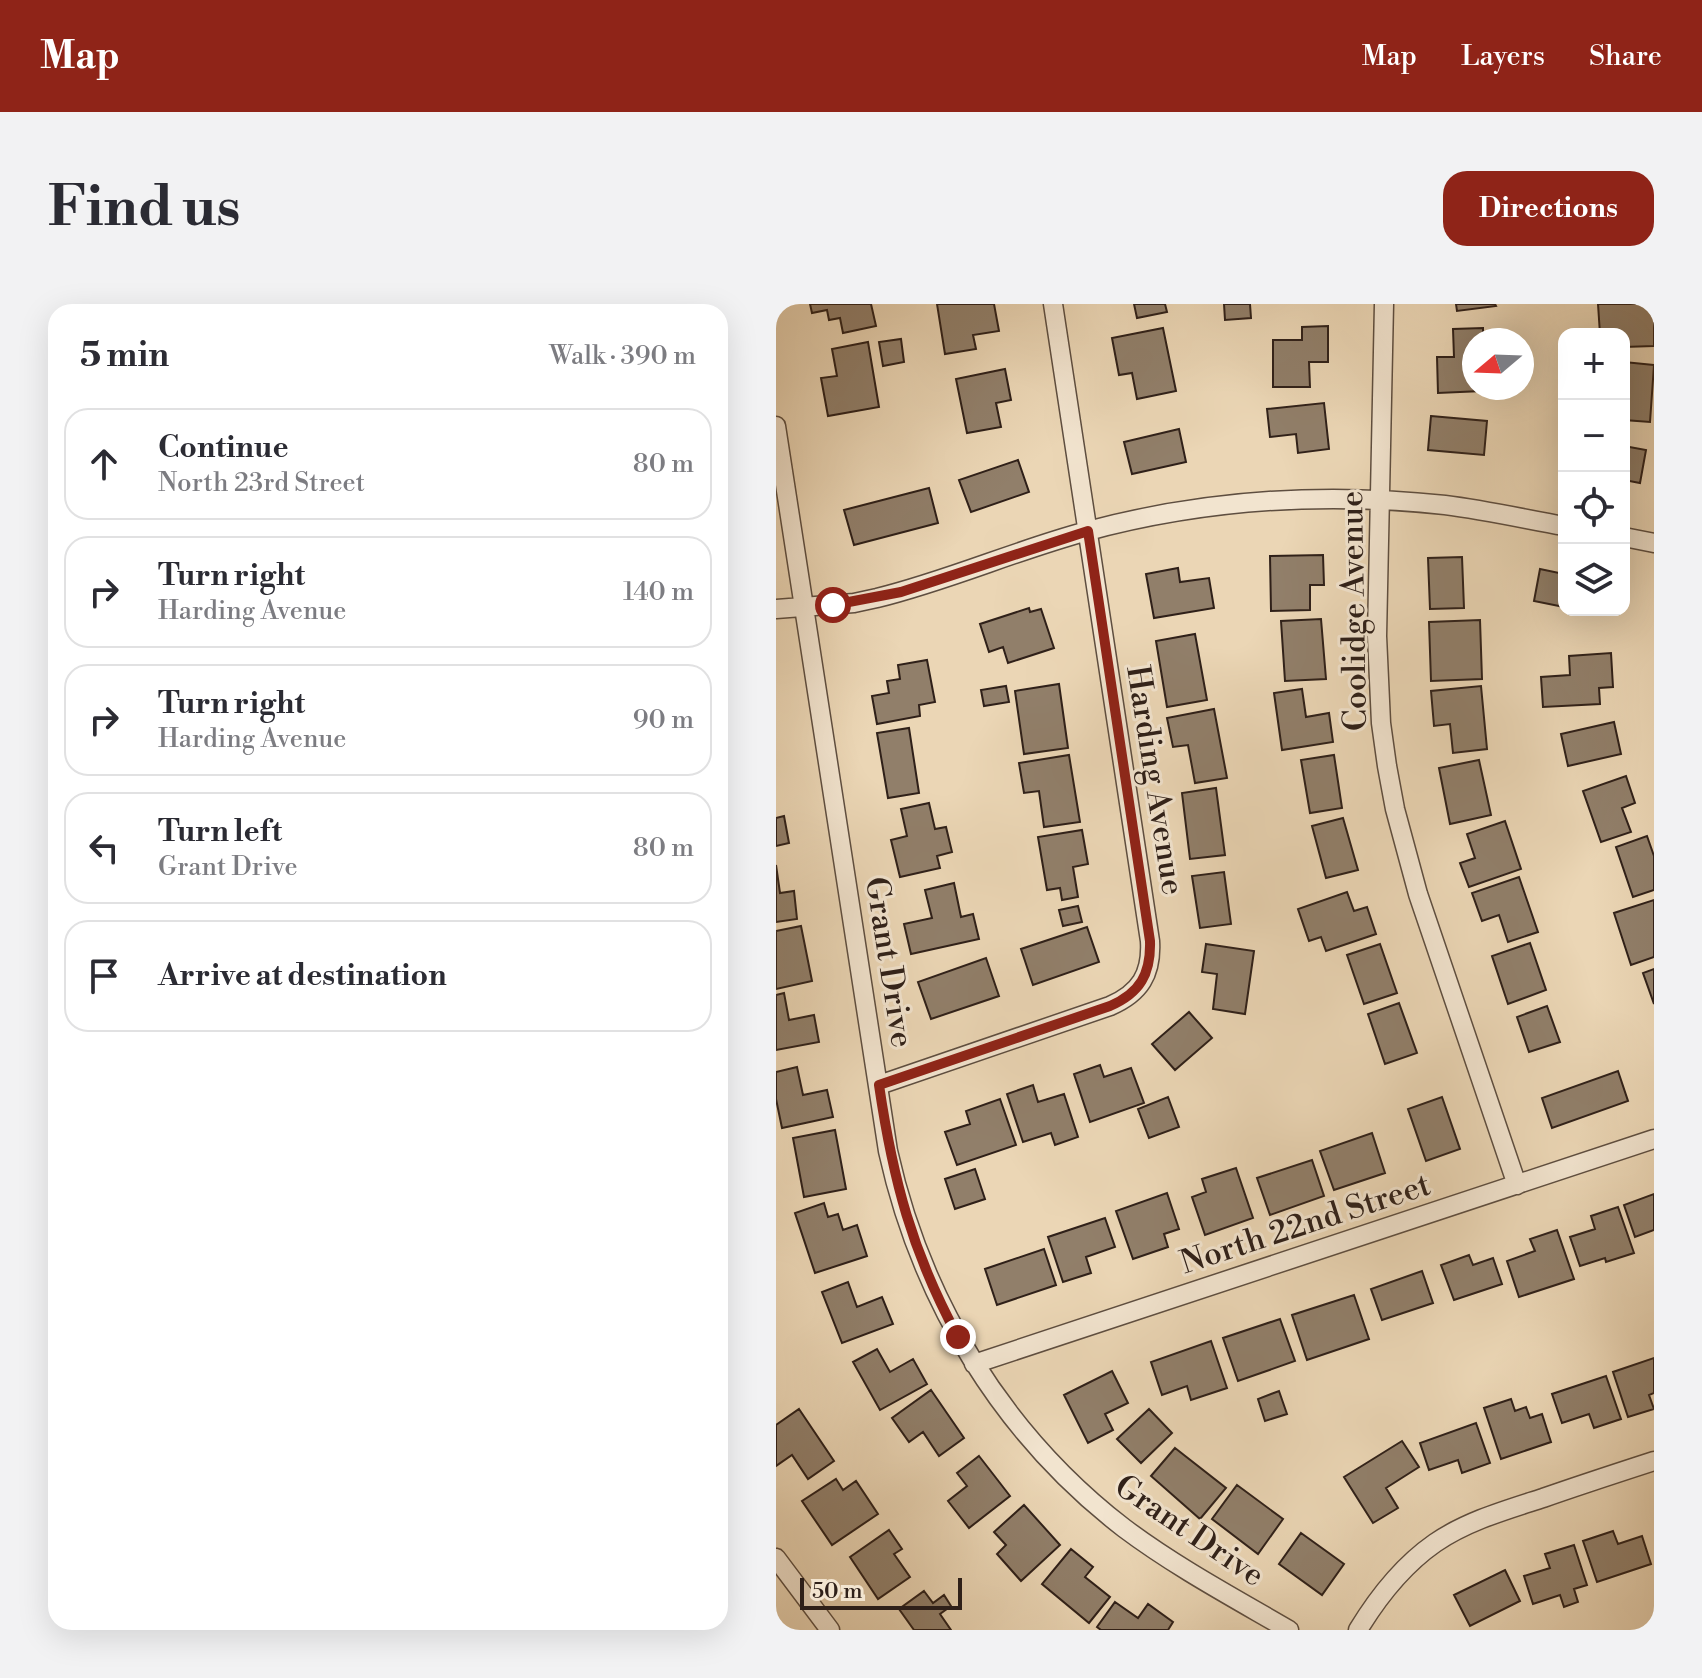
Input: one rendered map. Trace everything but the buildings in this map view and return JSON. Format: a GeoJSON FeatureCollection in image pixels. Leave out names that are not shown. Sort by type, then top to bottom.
{"type":"FeatureCollection","features":[{"type":"Feature","properties":{"kind":"street","name":"Harding Avenue"},"geometry":{"type":"LineString","coordinates":[[879,1085],[1110,1006],[1134,993],[1143,983],[1148,970],[1150,941],[1053,304]]}},
{"type":"Feature","properties":{"kind":"street","name":"Coolidge Avenue"},"geometry":{"type":"LineString","coordinates":[[1384,304],[1378,678],[1381,723],[1395,809],[1418,894],[1517,1185]]}},
{"type":"Feature","properties":{"kind":"street","name":"Grant Drive"},"geometry":{"type":"LineString","coordinates":[[776,426],[895,1182],[914,1244],[941,1307],[974,1364],[1030,1438],[1099,1507],[1182,1568],[1289,1630]]}},
{"type":"Feature","properties":{"kind":"street"},"geometry":{"type":"LineString","coordinates":[[776,609],[854,603],[901,592],[1088,531],[1214,507],[1298,500],[1381,499],[1448,506],[1558,525]]}},
{"type":"Feature","properties":{"kind":"street"},"geometry":{"type":"LineString","coordinates":[[1630,538],[1654,543]]}},
{"type":"Feature","properties":{"kind":"street","name":"North 22nd Street"},"geometry":{"type":"LineString","coordinates":[[974,1364],[1654,1139]]}},
{"type":"Feature","properties":{"kind":"street"},"geometry":{"type":"LineString","coordinates":[[1358,1630],[1399,1574],[1435,1543],[1458,1529],[1654,1461]]}},
{"type":"Feature","properties":{"kind":"street"},"geometry":{"type":"LineString","coordinates":[[776,1558],[830,1630]]}},
{"type":"Feature","properties":{"kind":"route"},"geometry":{"type":"LineString","coordinates":[[833,605],[901,592],[1088,531],[1151,954],[1143,983],[1123,1000],[879,1085],[888,1151],[904,1214],[926,1275],[958,1337]]}}]}
